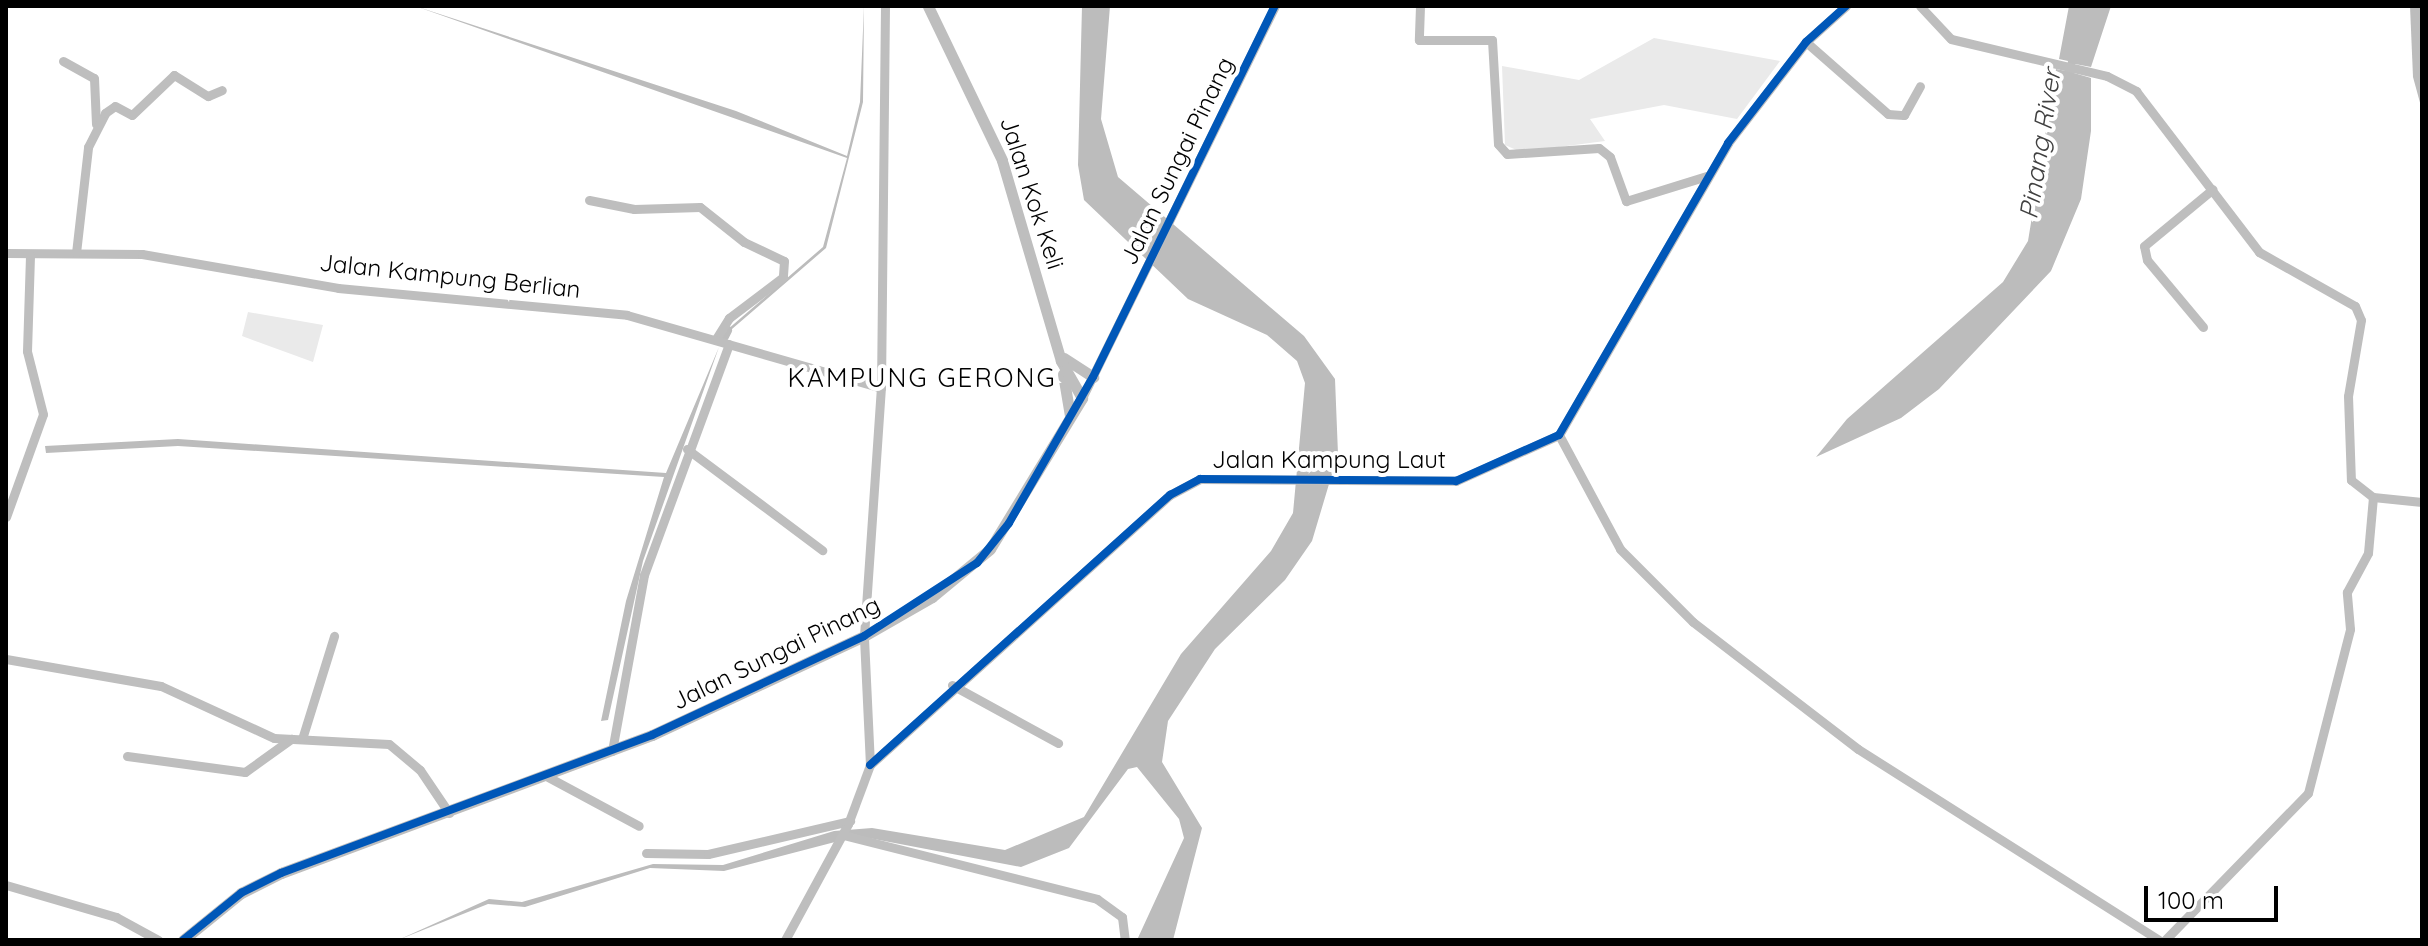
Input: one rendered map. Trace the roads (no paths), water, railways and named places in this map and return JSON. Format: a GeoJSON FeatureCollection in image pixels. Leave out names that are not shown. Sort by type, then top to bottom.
{"type":"FeatureCollection","features":[{"type":"Feature","properties":{"kind":"street"},"geometry":{"type":"LineString","coordinates":[[785,940],[846,828],[870,765],[864,636],[881,388],[885,6]]}},
{"type":"Feature","properties":{"kind":"street","name":"Jalan Kok Keli"},"geometry":{"type":"LineString","coordinates":[[928,6],[1002,160],[1060,356],[1082,398]]}},
{"type":"Feature","properties":{"kind":"street","name":"Jalan Sungai Pinang"},"geometry":{"type":"LineString","coordinates":[[183,940],[241,893],[281,873],[612,751],[864,636],[932,597],[990,549],[1082,398],[1143,283],[1182,208],[1275,6]]}},
{"type":"Feature","properties":{"kind":"street"},"geometry":{"type":"LineString","coordinates":[[1420,6],[1419,40],[1492,40],[1498,144],[1507,154],[1599,148],[1610,157],[1626,201],[1707,176]]}},
{"type":"Feature","properties":{"kind":"street"},"geometry":{"type":"LineString","coordinates":[[1846,6],[1806,42],[1707,176],[1559,435],[1620,549],[1693,622],[1858,749],[2162,940],[2308,793],[2350,629],[2347,592],[2368,553],[2373,497]]}},
{"type":"Feature","properties":{"kind":"street"},"geometry":{"type":"LineString","coordinates":[[1920,6],[1951,39],[2082,71],[2136,91],[2259,252],[2360,311],[2348,396],[2351,480],[2373,497],[2422,502]]}},
{"type":"Feature","properties":{"kind":"street"},"geometry":{"type":"LineString","coordinates":[[1806,42],[1888,114],[1904,115],[1920,86]]}},
{"type":"Feature","properties":{"kind":"street"},"geometry":{"type":"LineString","coordinates":[[63,61],[94,78],[96,124],[76,253]]}},
{"type":"Feature","properties":{"kind":"street"},"geometry":{"type":"LineString","coordinates":[[96,124],[115,106],[132,115],[174,75],[208,96],[222,90]]}},
{"type":"Feature","properties":{"kind":"street"},"geometry":{"type":"LineString","coordinates":[[2203,327],[2147,260],[2144,246],[2213,189]]}},
{"type":"Feature","properties":{"kind":"street"},"geometry":{"type":"LineString","coordinates":[[589,200],[634,209],[700,207],[744,242],[784,261],[783,277],[729,318],[716,339]]}},
{"type":"Feature","properties":{"kind":"street","name":"Jalan Kampung Berlian"},"geometry":{"type":"LineString","coordinates":[[6,253],[76,253],[191,260],[338,288],[516,308],[627,315],[881,388]]}},
{"type":"Feature","properties":{"kind":"street"},"geometry":{"type":"LineString","coordinates":[[6,517],[43,414],[27,351],[30,255]]}},
{"type":"Feature","properties":{"kind":"street"},"geometry":{"type":"LineString","coordinates":[[612,751],[630,628],[687,449],[729,344]]}},
{"type":"Feature","properties":{"kind":"street"},"geometry":{"type":"LineString","coordinates":[[1060,356],[1093,377]]}},
{"type":"Feature","properties":{"kind":"street"},"geometry":{"type":"LineString","coordinates":[[1060,356],[1070,417]]}},
{"type":"Feature","properties":{"kind":"street","name":"Jalan Kampung Laut"},"geometry":{"type":"LineString","coordinates":[[870,765],[952,685],[1170,495],[1200,479],[1456,481],[1559,435]]}},
{"type":"Feature","properties":{"kind":"street"},"geometry":{"type":"LineString","coordinates":[[687,449],[822,550]]}},
{"type":"Feature","properties":{"kind":"street"},"geometry":{"type":"LineString","coordinates":[[127,756],[245,772],[297,739],[334,636]]}},
{"type":"Feature","properties":{"kind":"street"},"geometry":{"type":"LineString","coordinates":[[6,659],[148,682],[264,736],[389,744],[420,770],[449,813]]}},
{"type":"Feature","properties":{"kind":"street"},"geometry":{"type":"LineString","coordinates":[[952,685],[1058,743]]}},
{"type":"Feature","properties":{"kind":"street"},"geometry":{"type":"LineString","coordinates":[[548,777],[639,826]]}},
{"type":"Feature","properties":{"kind":"street"},"geometry":{"type":"LineString","coordinates":[[646,853],[708,854],[846,828],[1097,899],[1122,917],[1125,940]]}},
{"type":"Feature","properties":{"kind":"street"},"geometry":{"type":"LineString","coordinates":[[6,885],[116,917],[158,940]]}},
{"type":"Feature","properties":{"kind":"waterway"},"geometry":{"type":"LineString","coordinates":[[724,336],[727,330]]}},
{"type":"Feature","properties":{"kind":"district","name":"KAMPUNG GERONG"},"geometry":{"type":"Point","coordinates":[922,378]}},
{"type":"Feature","properties":{"kind":"water label","name":"Pinang River"},"geometry":{"type":"Point","coordinates":[2040,144]}}]}
